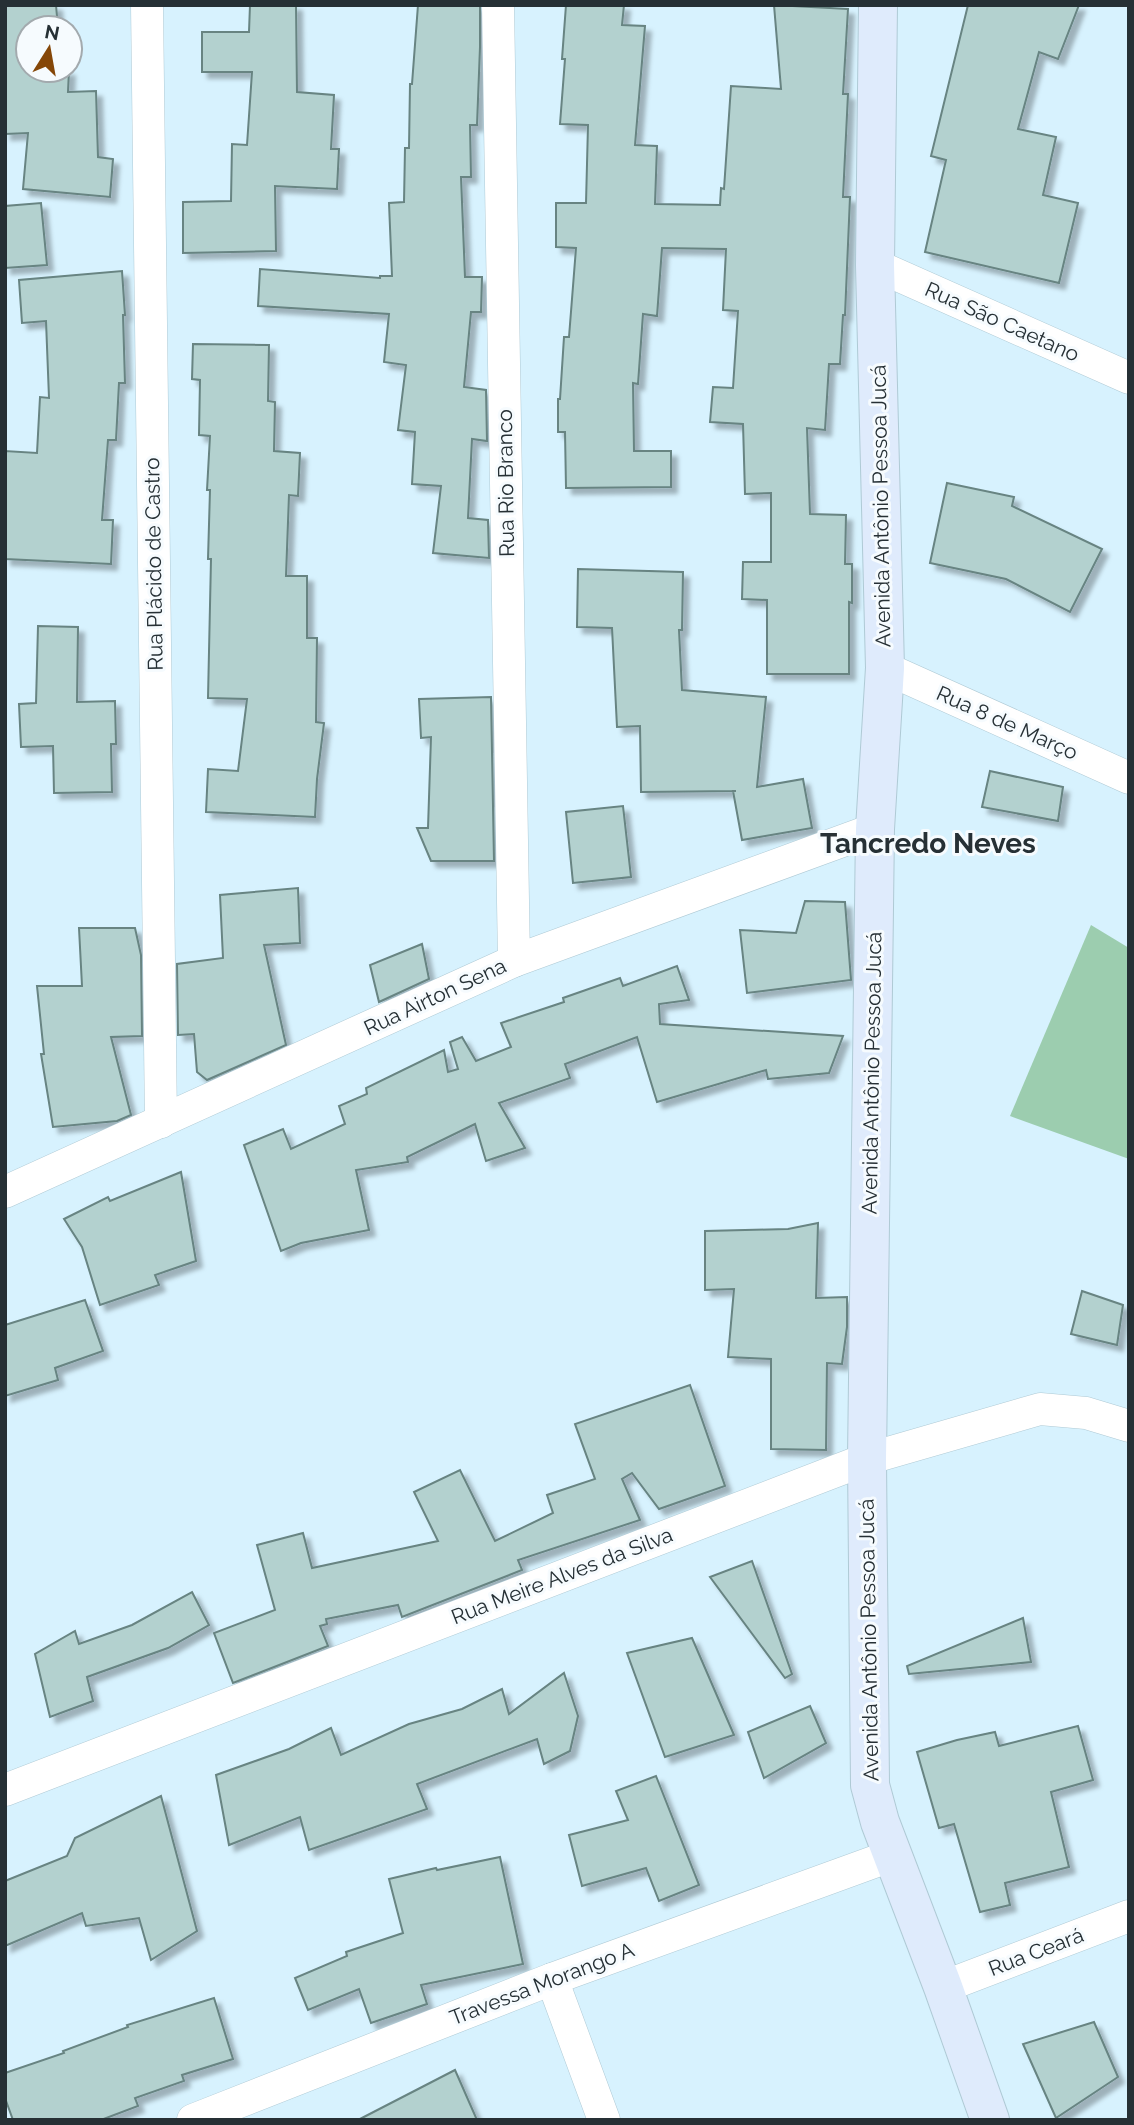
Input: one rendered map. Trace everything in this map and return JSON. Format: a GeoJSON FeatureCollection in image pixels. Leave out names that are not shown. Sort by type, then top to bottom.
{"type":"FeatureCollection","features":[{"type":"Feature","properties":{"kind":"street","name":"Rua Plácido de Castro"},"geometry":{"type":"LineString","coordinates":[[147,5],[161,1122]]}},
{"type":"Feature","properties":{"kind":"street","name":"Rua Rio Branco"},"geometry":{"type":"LineString","coordinates":[[498,5],[514,961]]}},
{"type":"Feature","properties":{"kind":"street","name":"Avenida Antônio Pessoa Jucá"},"geometry":{"type":"LineString","coordinates":[[878,5],[876,265],[885,668],[875,829],[867,1459],[870,1786],[880,1822],[990,2120]]}},
{"type":"Feature","properties":{"kind":"street","name":"Rua São Caetano"},"geometry":{"type":"LineString","coordinates":[[876,265],[1129,378]]}},
{"type":"Feature","properties":{"kind":"street","name":"Rua 8 de Março"},"geometry":{"type":"LineString","coordinates":[[885,668],[1129,778]]}},
{"type":"Feature","properties":{"kind":"street","name":"Rua Airton Sena"},"geometry":{"type":"LineString","coordinates":[[5,1192],[514,961],[875,829]]}},
{"type":"Feature","properties":{"kind":"street","name":"Rua Meire Alves da Silva"},"geometry":{"type":"LineString","coordinates":[[5,1790],[867,1459],[1040,1409],[1086,1413],[1129,1426]]}},
{"type":"Feature","properties":{"kind":"street","name":"Travessa Morango A"},"geometry":{"type":"LineString","coordinates":[[207,2118],[552,1979],[893,1855]]}},
{"type":"Feature","properties":{"kind":"street","name":"Rua Ceará"},"geometry":{"type":"LineString","coordinates":[[943,1987],[1129,1916]]}},
{"type":"Feature","properties":{"kind":"street"},"geometry":{"type":"LineString","coordinates":[[552,1979],[604,2120]]}},
{"type":"Feature","properties":{"kind":"green space"},"geometry":{"type":"Polygon","coordinates":[[[1091,925],[1129,948],[1129,1159],[1010,1116],[1091,925]]]}},
{"type":"Feature","properties":{"kind":"building"},"geometry":{"type":"Polygon","coordinates":[[[5,5],[56,5],[57,14],[14,14],[14,84],[68,84],[68,92],[96,91],[98,157],[113,159],[110,197],[23,189],[28,133],[5,134],[5,5]]]}},
{"type":"Feature","properties":{"kind":"building"},"geometry":{"type":"Polygon","coordinates":[[[250,5],[296,5],[297,92],[334,95],[331,149],[339,149],[337,189],[275,186],[276,251],[183,253],[183,202],[231,201],[232,144],[247,145],[252,72],[202,72],[202,32],[249,32],[250,5]]]}},
{"type":"Feature","properties":{"kind":"building"},"geometry":{"type":"Polygon","coordinates":[[[418,5],[480,5],[477,125],[470,125],[471,177],[461,177],[465,277],[482,277],[481,312],[471,312],[464,387],[486,390],[487,441],[472,439],[468,518],[488,520],[489,558],[433,553],[441,486],[412,484],[415,432],[398,430],[406,365],[384,362],[389,314],[258,306],[260,269],[380,278],[392,276],[389,203],[404,202],[405,148],[409,148],[410,84],[418,5]]]}},
{"type":"Feature","properties":{"kind":"building"},"geometry":{"type":"Polygon","coordinates":[[[566,5],[624,5],[622,25],[645,26],[635,145],[657,146],[655,204],[720,205],[721,188],[724,189],[731,86],[781,89],[774,5],[848,9],[843,94],[848,94],[843,197],[850,197],[845,315],[840,364],[829,364],[825,430],[807,428],[810,514],[846,515],[845,564],[852,564],[849,674],[767,674],[767,600],[742,599],[743,562],[771,562],[771,493],[745,494],[743,424],[710,422],[713,387],[733,388],[738,311],[723,310],[726,249],[662,248],[657,316],[643,314],[638,384],[633,383],[634,451],[671,451],[671,487],[566,488],[565,432],[558,432],[558,399],[564,337],[569,337],[576,248],[556,247],[556,203],[586,203],[588,125],[560,124],[566,5]]]}},
{"type":"Feature","properties":{"kind":"building"},"geometry":{"type":"Polygon","coordinates":[[[968,5],[1079,5],[1058,59],[1039,52],[1018,129],[1056,137],[1043,195],[1078,203],[1059,283],[925,252],[946,160],[931,156],[968,5]]]}},
{"type":"Feature","properties":{"kind":"building"},"geometry":{"type":"Polygon","coordinates":[[[41,203],[47,265],[5,268],[5,206],[41,203]]]}},
{"type":"Feature","properties":{"kind":"building"},"geometry":{"type":"Polygon","coordinates":[[[122,271],[125,383],[119,383],[116,440],[108,440],[102,520],[113,520],[111,564],[5,559],[5,451],[37,453],[40,397],[49,398],[46,321],[22,323],[19,280],[122,271]]]}},
{"type":"Feature","properties":{"kind":"building"},"geometry":{"type":"Polygon","coordinates":[[[193,344],[269,345],[268,401],[275,402],[274,451],[300,453],[298,496],[289,495],[286,576],[307,576],[307,638],[317,638],[316,722],[324,723],[315,817],[206,812],[208,769],[238,771],[247,699],[208,698],[211,559],[208,559],[210,490],[207,490],[210,436],[199,435],[200,380],[192,379],[193,344]]]}},
{"type":"Feature","properties":{"kind":"building"},"geometry":{"type":"Polygon","coordinates":[[[947,483],[1014,497],[1012,506],[1102,549],[1070,612],[1006,579],[930,563],[947,483]]]}},
{"type":"Feature","properties":{"kind":"building"},"geometry":{"type":"Polygon","coordinates":[[[578,569],[683,572],[682,630],[679,630],[682,690],[766,697],[757,787],[803,779],[812,828],[742,840],[733,791],[641,792],[640,726],[617,727],[612,628],[577,627],[578,569]]]}},
{"type":"Feature","properties":{"kind":"building"},"geometry":{"type":"Polygon","coordinates":[[[38,626],[78,627],[77,702],[115,701],[116,744],[111,744],[112,792],[54,793],[53,746],[21,747],[19,704],[36,703],[38,626]]]}},
{"type":"Feature","properties":{"kind":"building"},"geometry":{"type":"Polygon","coordinates":[[[491,697],[494,861],[431,861],[417,828],[428,828],[431,737],[421,738],[419,699],[491,697]]]}},
{"type":"Feature","properties":{"kind":"building"},"geometry":{"type":"Polygon","coordinates":[[[990,771],[1063,787],[1058,821],[982,807],[990,771]]]}},
{"type":"Feature","properties":{"kind":"building"},"geometry":{"type":"Polygon","coordinates":[[[623,806],[631,877],[573,883],[566,812],[623,806]]]}},
{"type":"Feature","properties":{"kind":"building"},"geometry":{"type":"Polygon","coordinates":[[[298,888],[300,943],[264,945],[286,1045],[207,1080],[197,1072],[194,1034],[178,1035],[177,964],[223,958],[220,895],[298,888]]]}},
{"type":"Feature","properties":{"kind":"building"},"geometry":{"type":"Polygon","coordinates":[[[805,901],[845,902],[851,980],[747,993],[740,930],[796,933],[805,901]]]}},
{"type":"Feature","properties":{"kind":"building"},"geometry":{"type":"Polygon","coordinates":[[[79,928],[135,928],[141,955],[142,1036],[111,1037],[131,1115],[117,1121],[53,1127],[41,1054],[44,1054],[37,986],[82,986],[79,928]]]}},
{"type":"Feature","properties":{"kind":"building"},"geometry":{"type":"Polygon","coordinates":[[[422,944],[429,979],[379,1002],[370,965],[422,944]]]}},
{"type":"Feature","properties":{"kind":"building"},"geometry":{"type":"Polygon","coordinates":[[[677,966],[689,1000],[659,1004],[660,1024],[843,1036],[829,1073],[768,1079],[766,1070],[657,1102],[637,1037],[565,1064],[570,1078],[499,1103],[525,1148],[486,1161],[475,1124],[407,1157],[408,1162],[356,1170],[369,1230],[301,1243],[281,1251],[244,1145],[283,1129],[291,1149],[345,1124],[339,1106],[367,1094],[366,1088],[444,1050],[448,1072],[458,1069],[450,1042],[462,1037],[476,1061],[511,1047],[501,1023],[564,1002],[563,998],[620,978],[623,986],[677,966]]]}},
{"type":"Feature","properties":{"kind":"building"},"geometry":{"type":"Polygon","coordinates":[[[181,1172],[196,1261],[155,1275],[159,1285],[100,1305],[82,1247],[64,1219],[108,1197],[110,1201],[181,1172]]]}},
{"type":"Feature","properties":{"kind":"building"},"geometry":{"type":"Polygon","coordinates":[[[818,1223],[816,1298],[847,1297],[847,1327],[842,1364],[827,1363],[826,1450],[771,1449],[771,1359],[728,1357],[734,1289],[705,1290],[705,1231],[788,1229],[818,1223]]]}},
{"type":"Feature","properties":{"kind":"building"},"geometry":{"type":"Polygon","coordinates":[[[1082,1291],[1123,1305],[1117,1345],[1071,1334],[1082,1291]]]}},
{"type":"Feature","properties":{"kind":"building"},"geometry":{"type":"Polygon","coordinates":[[[85,1300],[103,1351],[55,1368],[58,1380],[5,1396],[5,1325],[85,1300]]]}},
{"type":"Feature","properties":{"kind":"building"},"geometry":{"type":"Polygon","coordinates":[[[690,1385],[725,1486],[659,1509],[632,1473],[622,1479],[640,1520],[518,1560],[522,1570],[402,1617],[398,1605],[326,1619],[327,1624],[320,1626],[328,1646],[233,1683],[214,1633],[275,1610],[257,1545],[303,1533],[312,1568],[438,1541],[414,1492],[460,1470],[495,1541],[553,1513],[547,1495],[595,1479],[575,1424],[690,1385]]]}},
{"type":"Feature","properties":{"kind":"building"},"geometry":{"type":"Polygon","coordinates":[[[752,1561],[792,1674],[785,1678],[710,1577],[752,1561]]]}},
{"type":"Feature","properties":{"kind":"building"},"geometry":{"type":"Polygon","coordinates":[[[192,1592],[209,1625],[168,1648],[87,1677],[93,1701],[50,1717],[35,1654],[75,1631],[79,1644],[132,1625],[192,1592]]]}},
{"type":"Feature","properties":{"kind":"building"},"geometry":{"type":"Polygon","coordinates":[[[1023,1618],[1031,1662],[909,1674],[907,1666],[1023,1618]]]}},
{"type":"Feature","properties":{"kind":"building"},"geometry":{"type":"Polygon","coordinates":[[[692,1638],[734,1735],[665,1757],[627,1653],[692,1638]]]}},
{"type":"Feature","properties":{"kind":"building"},"geometry":{"type":"Polygon","coordinates":[[[564,1673],[578,1716],[570,1751],[544,1764],[537,1739],[417,1784],[427,1809],[309,1850],[300,1817],[229,1845],[216,1775],[289,1749],[331,1728],[341,1755],[409,1724],[462,1709],[502,1689],[509,1714],[564,1673]]]}},
{"type":"Feature","properties":{"kind":"building"},"geometry":{"type":"Polygon","coordinates":[[[810,1706],[826,1743],[764,1778],[748,1732],[810,1706]]]}},
{"type":"Feature","properties":{"kind":"building"},"geometry":{"type":"Polygon","coordinates":[[[1078,1726],[1093,1780],[1051,1792],[1069,1867],[1005,1883],[1010,1905],[980,1912],[954,1824],[939,1828],[917,1752],[995,1732],[999,1746],[1078,1726]]]}},
{"type":"Feature","properties":{"kind":"building"},"geometry":{"type":"Polygon","coordinates":[[[656,1776],[699,1885],[659,1901],[646,1868],[582,1886],[569,1835],[628,1820],[616,1791],[656,1776]]]}},
{"type":"Feature","properties":{"kind":"building"},"geometry":{"type":"Polygon","coordinates":[[[161,1796],[197,1931],[151,1960],[139,1918],[86,1926],[82,1913],[5,1946],[5,1881],[67,1856],[75,1838],[161,1796]]]}},
{"type":"Feature","properties":{"kind":"building"},"geometry":{"type":"Polygon","coordinates":[[[500,1857],[523,1964],[421,1985],[427,2004],[371,2023],[359,1989],[308,2010],[295,1978],[347,1956],[346,1952],[403,1933],[389,1879],[500,1857]]]}},
{"type":"Feature","properties":{"kind":"building"},"geometry":{"type":"Polygon","coordinates":[[[214,1998],[233,2059],[182,2075],[184,2081],[135,2098],[138,2106],[101,2120],[13,2120],[5,2098],[5,2073],[64,2053],[63,2051],[128,2027],[127,2025],[214,1998]]]}},
{"type":"Feature","properties":{"kind":"building"},"geometry":{"type":"Polygon","coordinates":[[[1094,2022],[1118,2077],[1056,2118],[1023,2044],[1094,2022]]]}},
{"type":"Feature","properties":{"kind":"building"},"geometry":{"type":"Polygon","coordinates":[[[455,2070],[477,2120],[358,2120],[455,2070]]]}},
{"type":"Feature","properties":{"kind":"district","name":"Tancredo Neves"},"geometry":{"type":"Point","coordinates":[928,843]}}]}
